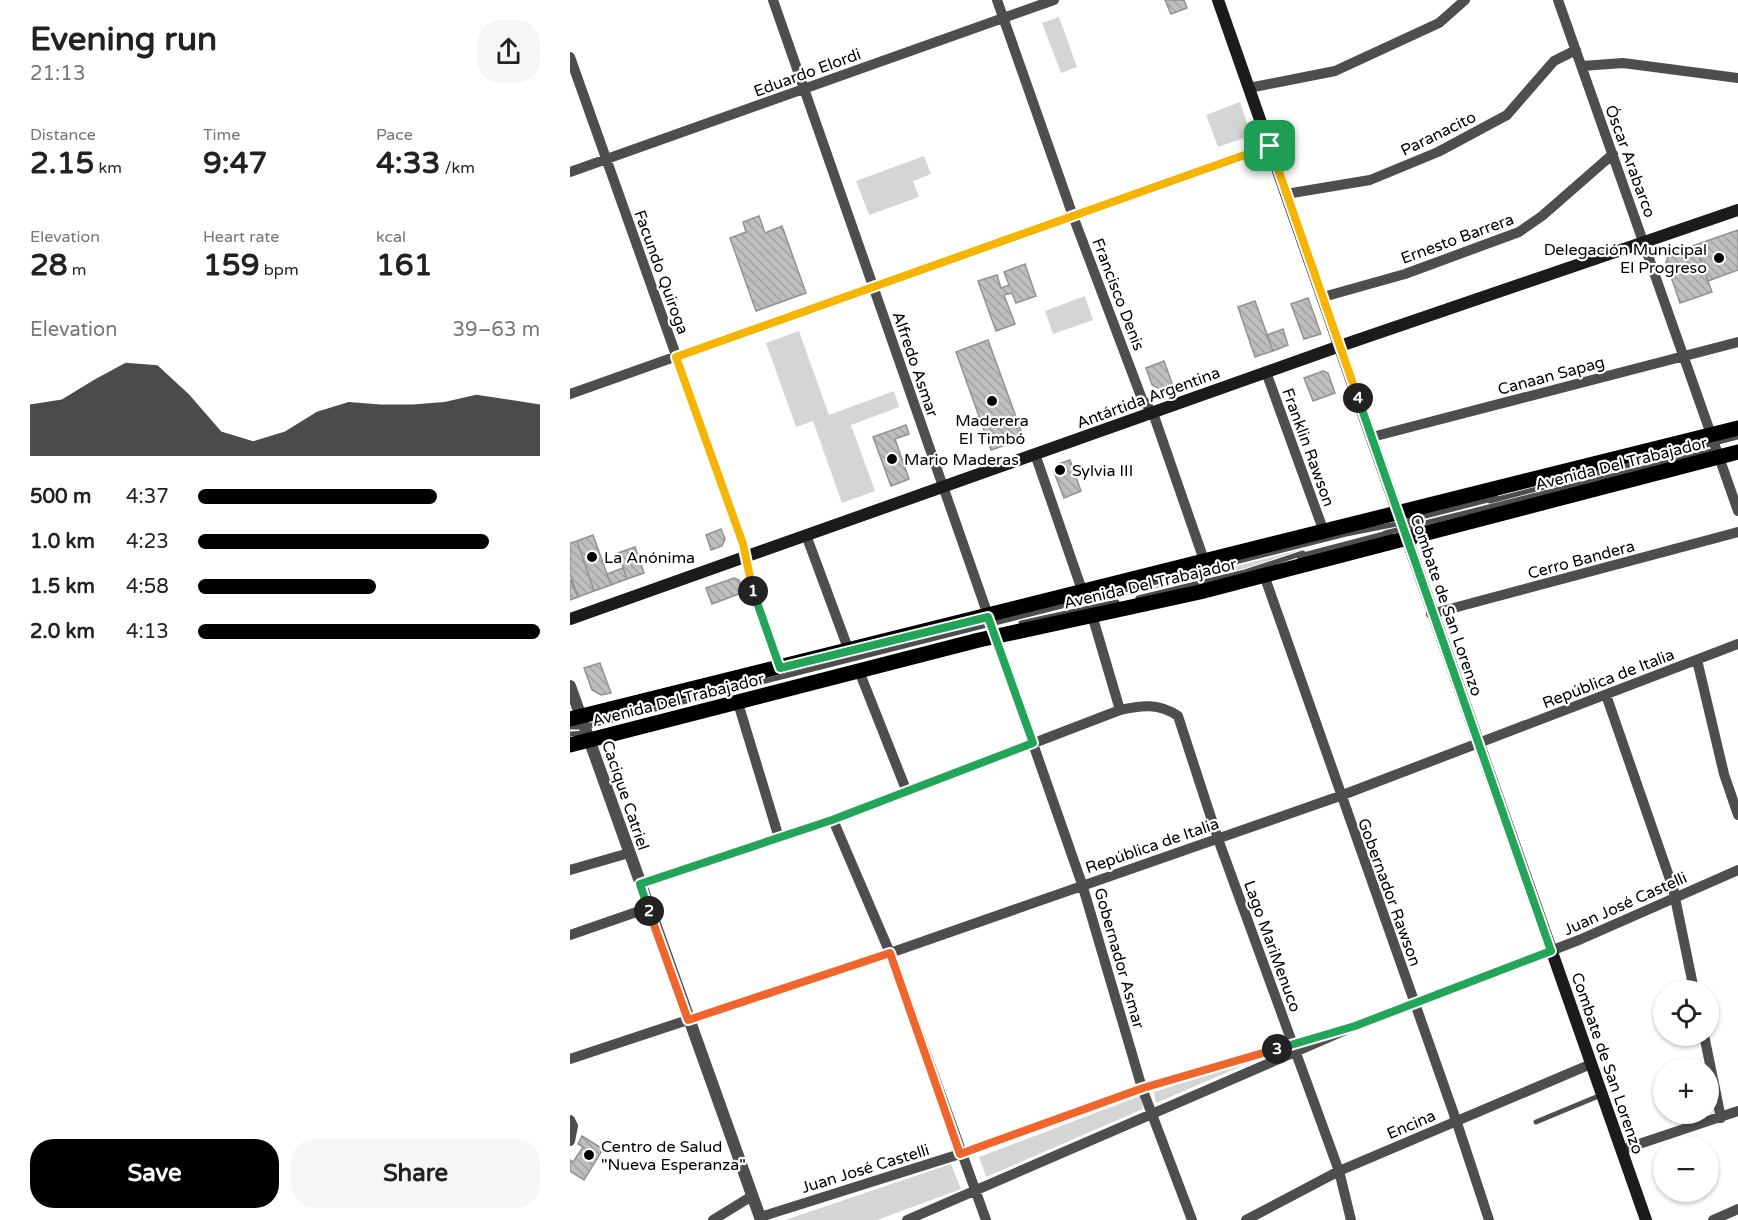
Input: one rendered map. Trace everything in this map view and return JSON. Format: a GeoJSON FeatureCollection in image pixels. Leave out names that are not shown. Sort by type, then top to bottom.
{"type":"FeatureCollection","features":[{"type":"Feature","properties":{"kind":"main road","name":"Combate de San Lorenzo"},"geometry":{"type":"LineString","coordinates":[[1218,0],[1372,437],[1431,614],[1646,1220]]}},
{"type":"Feature","properties":{"kind":"main road","name":"Antártida Argentina"},"geometry":{"type":"LineString","coordinates":[[570,619],[1340,346],[1738,210]]}},
{"type":"Feature","properties":{"kind":"main road","name":"Avenida Del Trabajador"},"geometry":{"type":"LineString","coordinates":[[580,727],[738,703],[859,671],[992,627],[1083,593],[1324,532],[1401,526],[1715,446],[1738,428]]}},
{"type":"Feature","properties":{"kind":"main road","name":"Avenida Del Trabajador"},"geometry":{"type":"LineString","coordinates":[[570,744],[580,727],[780,668],[849,651],[992,627],[1092,615],[1264,575],[1401,526],[1715,446],[1738,452]]}},
{"type":"Feature","properties":{"kind":"street","name":"Alfredo Asmar"},"geometry":{"type":"LineString","coordinates":[[773,0],[992,627]]}},
{"type":"Feature","properties":{"kind":"street","name":"Francisco Denis"},"geometry":{"type":"LineString","coordinates":[[997,0],[1073,216],[1142,399],[1153,413],[1205,562]]}},
{"type":"Feature","properties":{"kind":"street","name":"Eduardo Elordi"},"geometry":{"type":"LineString","coordinates":[[570,172],[1054,0]]}},
{"type":"Feature","properties":{"kind":"street"},"geometry":{"type":"LineString","coordinates":[[1249,88],[1335,71],[1439,23],[1465,0]]}},
{"type":"Feature","properties":{"kind":"street","name":"Óscar Arabarco"},"geometry":{"type":"LineString","coordinates":[[1558,0],[1738,511]]}},
{"type":"Feature","properties":{"kind":"street","name":"Paranacito"},"geometry":{"type":"LineString","coordinates":[[1286,194],[1370,180],[1438,152],[1507,115],[1554,62],[1576,50]]}},
{"type":"Feature","properties":{"kind":"street","name":"Facundo Quiroga"},"geometry":{"type":"LineString","coordinates":[[570,57],[746,557],[750,579],[780,668]]}},
{"type":"Feature","properties":{"kind":"street"},"geometry":{"type":"LineString","coordinates":[[1582,66],[1623,63],[1738,78]]}},
{"type":"Feature","properties":{"kind":"street"},"geometry":{"type":"LineString","coordinates":[[570,394],[1270,146]]}},
{"type":"Feature","properties":{"kind":"street","name":"Ernesto Barrera"},"geometry":{"type":"LineString","coordinates":[[1323,297],[1404,274],[1519,232],[1542,216],[1613,154]]}},
{"type":"Feature","properties":{"kind":"street","name":"Canaan Sapag"},"geometry":{"type":"LineString","coordinates":[[1372,437],[1738,342]]}},
{"type":"Feature","properties":{"kind":"street","name":"Franklin Rawson"},"geometry":{"type":"LineString","coordinates":[[1266,372],[1324,532]]}},
{"type":"Feature","properties":{"kind":"street"},"geometry":{"type":"LineString","coordinates":[[1035,454],[1083,593]]}},
{"type":"Feature","properties":{"kind":"street"},"geometry":{"type":"LineString","coordinates":[[1492,493],[1494,497],[1412,518],[1410,516],[1411,513],[1492,493]]}},
{"type":"Feature","properties":{"kind":"street","name":"Cerro Bandera"},"geometry":{"type":"LineString","coordinates":[[1431,614],[1738,532]]}},
{"type":"Feature","properties":{"kind":"street"},"geometry":{"type":"LineString","coordinates":[[806,535],[849,651]]}},
{"type":"Feature","properties":{"kind":"street"},"geometry":{"type":"LineString","coordinates":[[1383,535],[1391,536],[1389,539],[1302,561],[1301,557],[1313,553],[1383,535]]}},
{"type":"Feature","properties":{"kind":"street","name":"Gobernador Rawson"},"geometry":{"type":"LineString","coordinates":[[1264,575],[1489,1220]]}},
{"type":"Feature","properties":{"kind":"street"},"geometry":{"type":"LineString","coordinates":[[640,884],[832,820],[1120,710],[1092,615]]}},
{"type":"Feature","properties":{"kind":"street","name":"Gobernador Asmar"},"geometry":{"type":"LineString","coordinates":[[992,627],[1082,884],[1143,1088],[1192,1220]]}},
{"type":"Feature","properties":{"kind":"street","name":"República de Italia"},"geometry":{"type":"LineString","coordinates":[[570,1059],[890,953],[1082,884],[1340,796],[1738,644]]}},
{"type":"Feature","properties":{"kind":"street"},"geometry":{"type":"LineString","coordinates":[[1696,660],[1724,774],[1738,815]]}},
{"type":"Feature","properties":{"kind":"street"},"geometry":{"type":"LineString","coordinates":[[859,671],[907,792]]}},
{"type":"Feature","properties":{"kind":"street","name":"Cacique Catriel"},"geometry":{"type":"LineString","coordinates":[[570,686],[580,727],[640,884],[760,1218]]}},
{"type":"Feature","properties":{"kind":"street"},"geometry":{"type":"LineString","coordinates":[[1606,695],[1675,898],[1692,980]]}},
{"type":"Feature","properties":{"kind":"street"},"geometry":{"type":"LineString","coordinates":[[738,703],[779,838]]}},
{"type":"Feature","properties":{"kind":"street","name":"Lago MariMenuco"},"geometry":{"type":"LineString","coordinates":[[1120,710],[1140,706],[1165,707],[1178,716],[1218,839],[1339,1171],[1352,1220]]}},
{"type":"Feature","properties":{"kind":"street"},"geometry":{"type":"LineString","coordinates":[[570,736],[577,739],[570,744]]}},
{"type":"Feature","properties":{"kind":"street"},"geometry":{"type":"LineString","coordinates":[[832,820],[890,953],[960,1154],[986,1220]]}},
{"type":"Feature","properties":{"kind":"street"},"geometry":{"type":"LineString","coordinates":[[570,870],[629,854]]}},
{"type":"Feature","properties":{"kind":"street","name":"Juan José Castelli"},"geometry":{"type":"LineString","coordinates":[[907,1220],[975,1192],[1294,1048],[1551,951],[1738,870]]}},
{"type":"Feature","properties":{"kind":"street"},"geometry":{"type":"LineString","coordinates":[[570,935],[648,908]]}},
{"type":"Feature","properties":{"kind":"street"},"geometry":{"type":"LineString","coordinates":[[1706,1046],[1721,1118]]}},
{"type":"Feature","properties":{"kind":"street","name":"Juan José Castelli"},"geometry":{"type":"LineString","coordinates":[[760,1218],[960,1154],[1143,1088],[1294,1048]]}},
{"type":"Feature","properties":{"kind":"street","name":"Encina"},"geometry":{"type":"LineString","coordinates":[[1246,1220],[1339,1171],[1591,1064]]}},
{"type":"Feature","properties":{"kind":"street"},"geometry":{"type":"LineString","coordinates":[[1621,1150],[1738,1111]]}},
{"type":"Feature","properties":{"kind":"street"},"geometry":{"type":"LineString","coordinates":[[570,1120],[573,1126],[570,1141]]}},
{"type":"Feature","properties":{"kind":"street"},"geometry":{"type":"LineString","coordinates":[[713,1220],[752,1196]]}},
{"type":"Feature","properties":{"kind":"street"},"geometry":{"type":"LineString","coordinates":[[1713,1220],[1738,1209]]}},
{"type":"Feature","properties":{"kind":"lane"},"geometry":{"type":"LineString","coordinates":[[1715,446],[1738,437]]}},
{"type":"Feature","properties":{"kind":"lane"},"geometry":{"type":"LineString","coordinates":[[1715,446],[1738,445]]}},
{"type":"Feature","properties":{"kind":"lane"},"geometry":{"type":"LineString","coordinates":[[992,627],[1222,577],[1401,526]]}},
{"type":"Feature","properties":{"kind":"lane"},"geometry":{"type":"LineString","coordinates":[[570,736],[580,727],[992,627],[1346,534],[1401,526]]}},
{"type":"Feature","properties":{"kind":"lane"},"geometry":{"type":"LineString","coordinates":[[1536,1122],[1602,1095]]}},
{"type":"Feature","properties":{"kind":"shaded area"},"geometry":{"type":"Polygon","coordinates":[[[1059,17],[1077,67],[1061,73],[1042,23],[1059,17]]]}},
{"type":"Feature","properties":{"kind":"shaded area"},"geometry":{"type":"Polygon","coordinates":[[[1240,102],[1249,129],[1244,138],[1218,147],[1206,115],[1240,102]]]}},
{"type":"Feature","properties":{"kind":"shaded area"},"geometry":{"type":"Polygon","coordinates":[[[924,156],[931,174],[913,181],[919,197],[869,215],[856,181],[924,156]]]}},
{"type":"Feature","properties":{"kind":"shaded area"},"geometry":{"type":"Polygon","coordinates":[[[1085,296],[1093,320],[1053,334],[1045,311],[1085,296]]]}},
{"type":"Feature","properties":{"kind":"shaded area"},"geometry":{"type":"Polygon","coordinates":[[[799,331],[829,415],[894,391],[899,407],[851,425],[875,491],[842,503],[813,421],[796,427],[766,343],[799,331]]]}},
{"type":"Feature","properties":{"kind":"shaded area"},"geometry":{"type":"Polygon","coordinates":[[[1307,548],[1243,569],[1076,607],[1307,548]]]}},
{"type":"Feature","properties":{"kind":"shaded area"},"geometry":{"type":"Polygon","coordinates":[[[1258,1059],[1156,1103],[1154,1092],[1258,1059]]]}},
{"type":"Feature","properties":{"kind":"shaded area"},"geometry":{"type":"Polygon","coordinates":[[[1140,1096],[1143,1109],[986,1177],[979,1157],[1140,1096]]]}},
{"type":"Feature","properties":{"kind":"shaded area"},"geometry":{"type":"Polygon","coordinates":[[[951,1164],[961,1189],[877,1220],[785,1220],[951,1164]]]}},
{"type":"Feature","properties":{"kind":"building"},"geometry":{"type":"Polygon","coordinates":[[[1165,0],[1184,0],[1187,8],[1171,14],[1165,0]]]}},
{"type":"Feature","properties":{"kind":"building"},"geometry":{"type":"Polygon","coordinates":[[[759,216],[765,233],[782,226],[806,293],[756,311],[730,238],[746,232],[743,222],[759,216]]]}},
{"type":"Feature","properties":{"kind":"building","name":"Delegación Municipal El Progreso"},"geometry":{"type":"Polygon","coordinates":[[[1738,230],[1738,270],[1708,281],[1695,245],[1738,230]]]}},
{"type":"Feature","properties":{"kind":"building"},"geometry":{"type":"Polygon","coordinates":[[[1695,245],[1712,292],[1680,303],[1666,262],[1669,254],[1695,245]]]}},
{"type":"Feature","properties":{"kind":"building"},"geometry":{"type":"Polygon","coordinates":[[[1025,264],[1036,296],[1016,303],[1012,293],[1004,295],[1015,324],[996,331],[978,281],[997,275],[1001,288],[1009,285],[1004,272],[1025,264]]]}},
{"type":"Feature","properties":{"kind":"building"},"geometry":{"type":"Polygon","coordinates":[[[1308,298],[1321,334],[1304,339],[1291,304],[1308,298]]]}},
{"type":"Feature","properties":{"kind":"building"},"geometry":{"type":"Polygon","coordinates":[[[1255,301],[1273,351],[1255,357],[1238,307],[1255,301]]]}},
{"type":"Feature","properties":{"kind":"building"},"geometry":{"type":"Polygon","coordinates":[[[1283,329],[1288,345],[1273,351],[1267,335],[1283,329]]]}},
{"type":"Feature","properties":{"kind":"building","name":"Maderera El Timbó"},"geometry":{"type":"Polygon","coordinates":[[[988,340],[1024,439],[991,450],[956,352],[988,340]]]}},
{"type":"Feature","properties":{"kind":"building"},"geometry":{"type":"Polygon","coordinates":[[[1164,361],[1173,386],[1162,390],[1152,385],[1146,368],[1164,361]]]}},
{"type":"Feature","properties":{"kind":"building"},"geometry":{"type":"Polygon","coordinates":[[[1323,371],[1328,373],[1335,393],[1313,401],[1304,378],[1323,371]]]}},
{"type":"Feature","properties":{"kind":"building","name":"Mario Maderas"},"geometry":{"type":"Polygon","coordinates":[[[906,425],[909,434],[895,439],[909,479],[891,486],[873,437],[906,425]]]}},
{"type":"Feature","properties":{"kind":"building"},"geometry":{"type":"Polygon","coordinates":[[[1070,460],[1081,491],[1064,498],[1054,472],[1058,464],[1070,460]]]}},
{"type":"Feature","properties":{"kind":"building"},"geometry":{"type":"Polygon","coordinates":[[[721,529],[725,539],[722,546],[711,550],[706,535],[721,529]]]}},
{"type":"Feature","properties":{"kind":"building","name":"La Anónima"},"geometry":{"type":"Polygon","coordinates":[[[593,535],[611,585],[594,591],[577,541],[593,535]]]}},
{"type":"Feature","properties":{"kind":"building"},"geometry":{"type":"Polygon","coordinates":[[[577,541],[594,591],[578,597],[570,574],[570,543],[577,541]]]}},
{"type":"Feature","properties":{"kind":"building"},"geometry":{"type":"Polygon","coordinates":[[[635,547],[644,573],[627,579],[618,553],[635,547]]]}},
{"type":"Feature","properties":{"kind":"building"},"geometry":{"type":"Polygon","coordinates":[[[623,568],[627,579],[611,585],[607,574],[623,568]]]}},
{"type":"Feature","properties":{"kind":"building"},"geometry":{"type":"Polygon","coordinates":[[[734,578],[739,580],[744,592],[712,604],[706,588],[734,578]]]}},
{"type":"Feature","properties":{"kind":"building"},"geometry":{"type":"Polygon","coordinates":[[[570,579],[578,597],[570,600],[570,579]]]}},
{"type":"Feature","properties":{"kind":"building"},"geometry":{"type":"Polygon","coordinates":[[[600,663],[611,693],[601,695],[592,690],[584,668],[600,663]]]}},
{"type":"Feature","properties":{"kind":"building","name":"Centro de Salud \"Nueva Esperanza\""},"geometry":{"type":"Polygon","coordinates":[[[582,1136],[603,1149],[584,1180],[570,1171],[570,1160],[573,1162],[583,1147],[578,1144],[582,1136]]]}},
{"type":"Feature","properties":{"kind":"place","name":"Delegación Municipal El Progreso"},"geometry":{"type":"Point","coordinates":[1719,258]}},
{"type":"Feature","properties":{"kind":"place","name":"Maderera El Timbó"},"geometry":{"type":"Point","coordinates":[992,401]}},
{"type":"Feature","properties":{"kind":"place","name":"Mario Maderas"},"geometry":{"type":"Point","coordinates":[892,459]}},
{"type":"Feature","properties":{"kind":"place","name":"Sylvia III"},"geometry":{"type":"Point","coordinates":[1060,470]}},
{"type":"Feature","properties":{"kind":"place","name":"La Anónima"},"geometry":{"type":"Point","coordinates":[592,557]}},
{"type":"Feature","properties":{"kind":"place","name":"Centro de Salud \"Nueva Esperanza\""},"geometry":{"type":"Point","coordinates":[589,1155]}},
{"type":"Feature","properties":{"kind":"route"},"geometry":{"type":"LineString","coordinates":[[1270,146],[1398,513],[1404,537],[1551,951],[1355,1026],[1143,1088],[960,1154],[890,953],[688,1020],[640,884],[832,820],[1033,743],[988,617],[780,668],[747,570],[743,544],[676,357],[1270,146]]}}]}
